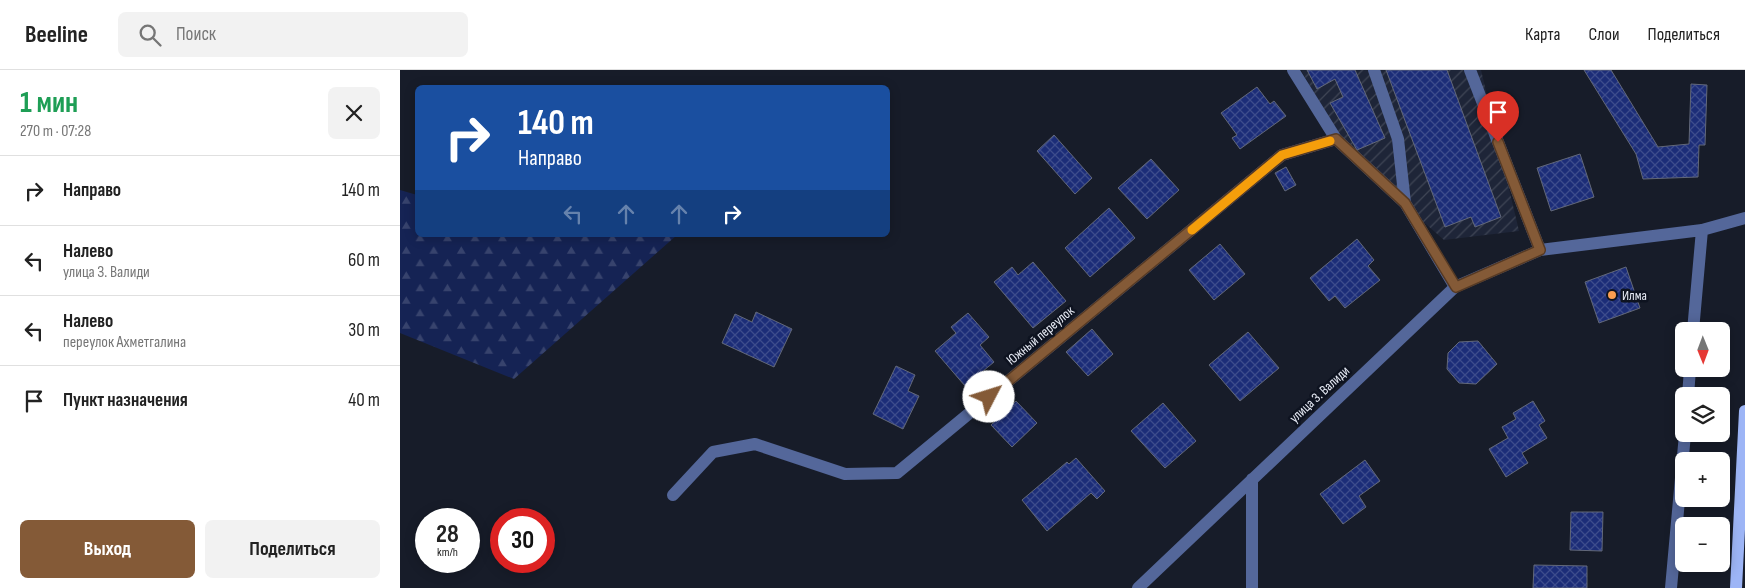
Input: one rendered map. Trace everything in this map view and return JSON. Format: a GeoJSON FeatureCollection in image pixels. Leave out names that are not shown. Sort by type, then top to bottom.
{"type":"FeatureCollection","features":[{"type":"Feature","properties":{"kind":"main road"},"geometry":{"type":"LineString","coordinates":[[1736,588],[1745,412]]}},
{"type":"Feature","properties":{"kind":"street"},"geometry":{"type":"LineString","coordinates":[[1293,70],[1336,139],[1405,203],[1456,287]]}},
{"type":"Feature","properties":{"kind":"street"},"geometry":{"type":"LineString","coordinates":[[1374,70],[1398,139],[1405,203]]}},
{"type":"Feature","properties":{"kind":"street"},"geometry":{"type":"LineString","coordinates":[[1470,70],[1540,250]]}},
{"type":"Feature","properties":{"kind":"street","name":"Южный переулок"},"geometry":{"type":"LineString","coordinates":[[673,495],[713,452],[755,444],[845,474],[897,473],[1282,155],[1336,139]]}},
{"type":"Feature","properties":{"kind":"street","name":"улица З. Валиди"},"geometry":{"type":"LineString","coordinates":[[1138,588],[1252,478],[1456,287],[1540,250],[1702,230],[1745,218]]}},
{"type":"Feature","properties":{"kind":"street"},"geometry":{"type":"LineString","coordinates":[[1694,322],[1702,230]]}},
{"type":"Feature","properties":{"kind":"street"},"geometry":{"type":"LineString","coordinates":[[1671,588],[1683,442]]}},
{"type":"Feature","properties":{"kind":"street"},"geometry":{"type":"LineString","coordinates":[[1252,478],[1252,588]]}},
{"type":"Feature","properties":{"kind":"shaded area"},"geometry":{"type":"Polygon","coordinates":[[[1301,70],[1481,70],[1519,231],[1444,240],[1352,159],[1301,70]]]}},
{"type":"Feature","properties":{"kind":"green space"},"geometry":{"type":"Polygon","coordinates":[[[400,190],[415,194],[415,237],[675,237],[514,379],[400,333],[400,190]]]}},
{"type":"Feature","properties":{"kind":"building"},"geometry":{"type":"Polygon","coordinates":[[[1307,70],[1355,70],[1385,138],[1357,150],[1330,103],[1343,97],[1335,79],[1317,89],[1307,70]]]}},
{"type":"Feature","properties":{"kind":"building"},"geometry":{"type":"Polygon","coordinates":[[[1386,70],[1447,70],[1501,217],[1475,227],[1471,217],[1445,227],[1386,70]]]}},
{"type":"Feature","properties":{"kind":"building"},"geometry":{"type":"Polygon","coordinates":[[[1584,70],[1611,70],[1658,147],[1689,144],[1691,84],[1707,85],[1705,145],[1699,145],[1698,177],[1643,179],[1636,154],[1584,70]]]}},
{"type":"Feature","properties":{"kind":"building"},"geometry":{"type":"Polygon","coordinates":[[[1257,87],[1270,104],[1274,101],[1286,116],[1240,149],[1232,138],[1237,135],[1221,113],[1257,87]]]}},
{"type":"Feature","properties":{"kind":"building"},"geometry":{"type":"Polygon","coordinates":[[[1054,135],[1092,178],[1075,194],[1037,151],[1054,135]]]}},
{"type":"Feature","properties":{"kind":"building"},"geometry":{"type":"Polygon","coordinates":[[[1580,154],[1594,197],[1551,211],[1537,168],[1580,154]]]}},
{"type":"Feature","properties":{"kind":"building"},"geometry":{"type":"Polygon","coordinates":[[[1151,159],[1179,190],[1147,219],[1118,188],[1151,159]]]}},
{"type":"Feature","properties":{"kind":"building"},"geometry":{"type":"Polygon","coordinates":[[[1286,167],[1296,185],[1285,191],[1275,173],[1286,167]]]}},
{"type":"Feature","properties":{"kind":"building"},"geometry":{"type":"Polygon","coordinates":[[[1109,208],[1135,238],[1090,277],[1065,248],[1109,208]]]}},
{"type":"Feature","properties":{"kind":"building"},"geometry":{"type":"Polygon","coordinates":[[[1357,239],[1374,260],[1368,266],[1380,280],[1345,308],[1335,296],[1329,301],[1310,278],[1357,239]]]}},
{"type":"Feature","properties":{"kind":"building"},"geometry":{"type":"Polygon","coordinates":[[[1220,244],[1245,274],[1214,300],[1189,270],[1220,244]]]}},
{"type":"Feature","properties":{"kind":"building"},"geometry":{"type":"Polygon","coordinates":[[[1033,262],[1066,301],[1033,328],[994,282],[1012,267],[1018,275],[1033,262]]]}},
{"type":"Feature","properties":{"kind":"building","name":"Илма"},"geometry":{"type":"Polygon","coordinates":[[[1626,267],[1640,308],[1599,323],[1585,282],[1626,267]]]}},
{"type":"Feature","properties":{"kind":"building"},"geometry":{"type":"Polygon","coordinates":[[[756,312],[792,329],[774,367],[722,343],[735,314],[752,322],[756,312]]]}},
{"type":"Feature","properties":{"kind":"building"},"geometry":{"type":"Polygon","coordinates":[[[968,313],[989,337],[980,345],[994,362],[965,386],[935,351],[956,333],[951,327],[968,313]]]}},
{"type":"Feature","properties":{"kind":"building"},"geometry":{"type":"Polygon","coordinates":[[[1092,329],[1113,354],[1088,376],[1066,352],[1092,329]]]}},
{"type":"Feature","properties":{"kind":"building"},"geometry":{"type":"Polygon","coordinates":[[[1248,332],[1279,368],[1240,401],[1209,365],[1248,332]]]}},
{"type":"Feature","properties":{"kind":"building"},"geometry":{"type":"Polygon","coordinates":[[[1478,341],[1497,364],[1476,384],[1459,383],[1447,369],[1448,353],[1459,342],[1478,341]]]}},
{"type":"Feature","properties":{"kind":"building"},"geometry":{"type":"Polygon","coordinates":[[[896,366],[915,375],[908,391],[919,396],[903,429],[873,414],[896,366]]]}},
{"type":"Feature","properties":{"kind":"building"},"geometry":{"type":"Polygon","coordinates":[[[1016,401],[1037,423],[1012,447],[991,425],[1016,401]]]}},
{"type":"Feature","properties":{"kind":"building"},"geometry":{"type":"Polygon","coordinates":[[[1533,401],[1545,421],[1539,425],[1547,438],[1522,453],[1528,463],[1506,477],[1489,449],[1508,438],[1502,427],[1516,419],[1513,413],[1533,401]]]}},
{"type":"Feature","properties":{"kind":"building"},"geometry":{"type":"Polygon","coordinates":[[[1163,403],[1196,441],[1165,468],[1131,431],[1163,403]]]}},
{"type":"Feature","properties":{"kind":"building"},"geometry":{"type":"Polygon","coordinates":[[[1076,458],[1105,491],[1097,499],[1091,493],[1047,531],[1022,500],[1067,462],[1069,464],[1076,458]]]}},
{"type":"Feature","properties":{"kind":"building"},"geometry":{"type":"Polygon","coordinates":[[[1365,460],[1380,481],[1359,496],[1366,507],[1343,524],[1320,494],[1365,460]]]}},
{"type":"Feature","properties":{"kind":"building"},"geometry":{"type":"Polygon","coordinates":[[[1571,512],[1603,512],[1602,551],[1570,550],[1571,512]]]}},
{"type":"Feature","properties":{"kind":"building"},"geometry":{"type":"Polygon","coordinates":[[[1534,565],[1587,566],[1587,588],[1533,588],[1534,565]]]}},
{"type":"Feature","properties":{"kind":"slow traffic"},"geometry":{"type":"LineString","coordinates":[[1192,230],[1282,155],[1330,141]]}},
{"type":"Feature","properties":{"kind":"place","name":"Илма"},"geometry":{"type":"Point","coordinates":[1612,295]}},
{"type":"Feature","properties":{"kind":"route"},"geometry":{"type":"LineString","coordinates":[[989,397],[1282,155],[1336,139],[1405,203],[1456,287],[1540,250],[1498,142]]}}]}
